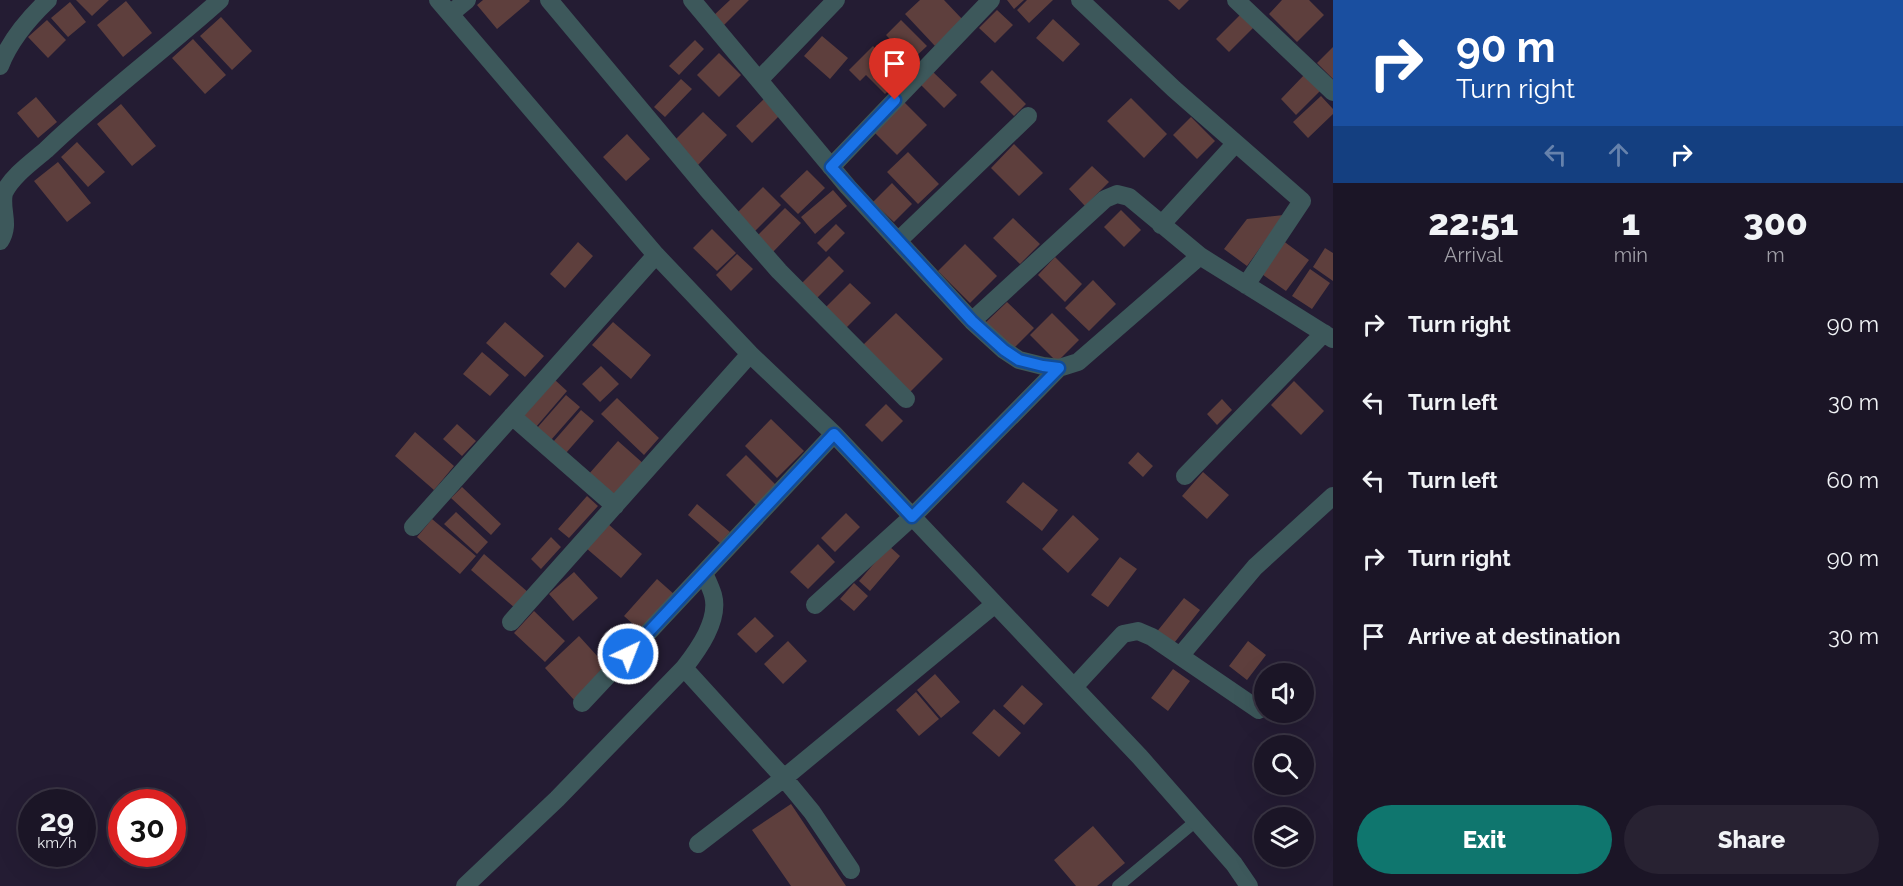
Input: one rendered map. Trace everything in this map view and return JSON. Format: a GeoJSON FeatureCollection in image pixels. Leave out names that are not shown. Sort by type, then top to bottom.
{"type":"FeatureCollection","features":[{"type":"Feature","properties":{"kind":"street"},"geometry":{"type":"LineString","coordinates":[[1,60],[30,17],[48,0]]}},
{"type":"Feature","properties":{"kind":"street"},"geometry":{"type":"LineString","coordinates":[[0,241],[5,234],[5,223],[0,207],[4,193],[16,178],[82,116],[174,42],[220,0]]}},
{"type":"Feature","properties":{"kind":"street"},"geometry":{"type":"LineString","coordinates":[[438,0],[656,255],[750,354],[834,434],[1140,757],[1234,864],[1249,886]]}},
{"type":"Feature","properties":{"kind":"street"},"geometry":{"type":"LineString","coordinates":[[450,14],[467,0]]}},
{"type":"Feature","properties":{"kind":"street"},"geometry":{"type":"LineString","coordinates":[[549,0],[707,189],[780,271],[906,399]]}},
{"type":"Feature","properties":{"kind":"street"},"geometry":{"type":"LineString","coordinates":[[692,0],[831,167],[897,241],[972,321],[1004,350],[1019,360],[1059,368],[1078,362],[1200,256]]}},
{"type":"Feature","properties":{"kind":"street"},"geometry":{"type":"LineString","coordinates":[[760,79],[837,0]]}},
{"type":"Feature","properties":{"kind":"street"},"geometry":{"type":"LineString","coordinates":[[831,167],[991,0]]}},
{"type":"Feature","properties":{"kind":"street"},"geometry":{"type":"LineString","coordinates":[[1080,0],[1234,144],[1302,201],[1246,285]]}},
{"type":"Feature","properties":{"kind":"street"},"geometry":{"type":"LineString","coordinates":[[1236,0],[1333,92]]}},
{"type":"Feature","properties":{"kind":"street"},"geometry":{"type":"LineString","coordinates":[[897,241],[1028,117]]}},
{"type":"Feature","properties":{"kind":"street"},"geometry":{"type":"LineString","coordinates":[[1161,225],[1234,144]]}},
{"type":"Feature","properties":{"kind":"street"},"geometry":{"type":"LineString","coordinates":[[972,321],[1105,199],[1116,194],[1129,197],[1200,256],[1328,336],[1185,476]]}},
{"type":"Feature","properties":{"kind":"street"},"geometry":{"type":"LineString","coordinates":[[413,527],[656,255]]}},
{"type":"Feature","properties":{"kind":"street"},"geometry":{"type":"LineString","coordinates":[[511,622],[750,354]]}},
{"type":"Feature","properties":{"kind":"street"},"geometry":{"type":"LineString","coordinates":[[815,605],[912,517],[1059,368]]}},
{"type":"Feature","properties":{"kind":"street"},"geometry":{"type":"LineString","coordinates":[[512,416],[615,506]]}},
{"type":"Feature","properties":{"kind":"street"},"geometry":{"type":"LineString","coordinates":[[582,703],[834,434]]}},
{"type":"Feature","properties":{"kind":"street"},"geometry":{"type":"LineString","coordinates":[[1180,656],[1255,567],[1333,496]]}},
{"type":"Feature","properties":{"kind":"street"},"geometry":{"type":"LineString","coordinates":[[465,886],[557,798],[698,651],[711,623],[714,597],[704,573]]}},
{"type":"Feature","properties":{"kind":"street"},"geometry":{"type":"LineString","coordinates":[[698,844],[784,778],[995,604]]}},
{"type":"Feature","properties":{"kind":"street"},"geometry":{"type":"LineString","coordinates":[[1074,687],[1123,634],[1138,631],[1152,637],[1254,707]]}},
{"type":"Feature","properties":{"kind":"street"},"geometry":{"type":"LineString","coordinates":[[684,668],[784,778],[812,812],[851,870]]}},
{"type":"Feature","properties":{"kind":"lane"},"geometry":{"type":"LineString","coordinates":[[1119,886],[1196,821]]}},
{"type":"Feature","properties":{"kind":"building"},"geometry":{"type":"Polygon","coordinates":[[[76,0],[109,0],[92,16],[76,0]]]}},
{"type":"Feature","properties":{"kind":"building"},"geometry":{"type":"Polygon","coordinates":[[[483,0],[530,1],[497,29],[477,5],[483,0]]]}},
{"type":"Feature","properties":{"kind":"building"},"geometry":{"type":"Polygon","coordinates":[[[730,0],[749,0],[722,27],[712,17],[730,0]]]}},
{"type":"Feature","properties":{"kind":"building"},"geometry":{"type":"Polygon","coordinates":[[[920,0],[944,0],[963,20],[935,46],[905,14],[920,0]]]}},
{"type":"Feature","properties":{"kind":"building"},"geometry":{"type":"Polygon","coordinates":[[[1007,0],[1024,0],[1014,9],[1007,0]]]}},
{"type":"Feature","properties":{"kind":"building"},"geometry":{"type":"Polygon","coordinates":[[[1027,0],[1053,0],[1029,23],[1017,10],[1027,0]]]}},
{"type":"Feature","properties":{"kind":"building"},"geometry":{"type":"Polygon","coordinates":[[[1168,0],[1189,0],[1179,10],[1168,0]]]}},
{"type":"Feature","properties":{"kind":"building"},"geometry":{"type":"Polygon","coordinates":[[[1282,0],[1309,0],[1324,15],[1297,42],[1269,14],[1282,0]]]}},
{"type":"Feature","properties":{"kind":"building"},"geometry":{"type":"Polygon","coordinates":[[[126,1],[152,33],[123,57],[97,25],[126,1]]]}},
{"type":"Feature","properties":{"kind":"building"},"geometry":{"type":"Polygon","coordinates":[[[70,2],[86,22],[68,37],[51,18],[70,2]]]}},
{"type":"Feature","properties":{"kind":"building"},"geometry":{"type":"Polygon","coordinates":[[[997,10],[1013,25],[995,43],[979,28],[997,10]]]}},
{"type":"Feature","properties":{"kind":"building"},"geometry":{"type":"Polygon","coordinates":[[[1243,12],[1256,25],[1229,52],[1216,39],[1243,12]]]}},
{"type":"Feature","properties":{"kind":"building"},"geometry":{"type":"Polygon","coordinates":[[[221,17],[252,51],[232,70],[200,36],[221,17]]]}},
{"type":"Feature","properties":{"kind":"building"},"geometry":{"type":"Polygon","coordinates":[[[1053,19],[1080,44],[1063,62],[1036,38],[1053,19]]]}},
{"type":"Feature","properties":{"kind":"building"},"geometry":{"type":"Polygon","coordinates":[[[47,20],[66,40],[48,58],[28,37],[47,20]]]}},
{"type":"Feature","properties":{"kind":"building"},"geometry":{"type":"Polygon","coordinates":[[[901,20],[927,46],[911,61],[886,35],[901,20]]]}},
{"type":"Feature","properties":{"kind":"building"},"geometry":{"type":"Polygon","coordinates":[[[822,36],[848,58],[830,79],[804,56],[822,36]]]}},
{"type":"Feature","properties":{"kind":"building"},"geometry":{"type":"Polygon","coordinates":[[[193,39],[226,75],[205,94],[172,58],[193,39]]]}},
{"type":"Feature","properties":{"kind":"building"},"geometry":{"type":"Polygon","coordinates":[[[695,40],[704,49],[679,75],[669,66],[695,40]]]}},
{"type":"Feature","properties":{"kind":"building"},"geometry":{"type":"Polygon","coordinates":[[[873,46],[903,77],[885,94],[866,75],[860,81],[849,70],[873,46]]]}},
{"type":"Feature","properties":{"kind":"building"},"geometry":{"type":"Polygon","coordinates":[[[1333,47],[1333,79],[1317,63],[1333,47]]]}},
{"type":"Feature","properties":{"kind":"building"},"geometry":{"type":"Polygon","coordinates":[[[719,53],[741,75],[719,97],[697,75],[719,53]]]}},
{"type":"Feature","properties":{"kind":"building"},"geometry":{"type":"Polygon","coordinates":[[[992,70],[1026,104],[1014,116],[980,82],[992,70]]]}},
{"type":"Feature","properties":{"kind":"building"},"geometry":{"type":"Polygon","coordinates":[[[933,72],[957,95],[944,108],[921,85],[933,72]]]}},
{"type":"Feature","properties":{"kind":"building"},"geometry":{"type":"Polygon","coordinates":[[[1306,73],[1322,89],[1296,115],[1281,99],[1306,73]]]}},
{"type":"Feature","properties":{"kind":"building"},"geometry":{"type":"Polygon","coordinates":[[[681,79],[692,89],[665,117],[654,107],[681,79]]]}},
{"type":"Feature","properties":{"kind":"building"},"geometry":{"type":"Polygon","coordinates":[[[1321,96],[1333,109],[1333,114],[1308,138],[1293,122],[1321,96]]]}},
{"type":"Feature","properties":{"kind":"building"},"geometry":{"type":"Polygon","coordinates":[[[36,97],[57,122],[38,138],[17,113],[36,97]]]}},
{"type":"Feature","properties":{"kind":"building"},"geometry":{"type":"Polygon","coordinates":[[[765,98],[781,114],[752,143],[736,126],[765,98]]]}},
{"type":"Feature","properties":{"kind":"building"},"geometry":{"type":"Polygon","coordinates":[[[1131,98],[1167,134],[1144,158],[1107,121],[1131,98]]]}},
{"type":"Feature","properties":{"kind":"building"},"geometry":{"type":"Polygon","coordinates":[[[904,102],[927,125],[897,155],[874,132],[904,102]]]}},
{"type":"Feature","properties":{"kind":"building"},"geometry":{"type":"Polygon","coordinates":[[[121,104],[156,146],[132,166],[97,124],[121,104]]]}},
{"type":"Feature","properties":{"kind":"building"},"geometry":{"type":"Polygon","coordinates":[[[703,112],[727,135],[698,165],[674,141],[703,112]]]}},
{"type":"Feature","properties":{"kind":"building"},"geometry":{"type":"Polygon","coordinates":[[[1191,117],[1215,141],[1197,159],[1173,135],[1191,117]]]}},
{"type":"Feature","properties":{"kind":"building"},"geometry":{"type":"Polygon","coordinates":[[[627,134],[650,159],[626,181],[603,157],[627,134]]]}},
{"type":"Feature","properties":{"kind":"building"},"geometry":{"type":"Polygon","coordinates":[[[77,142],[105,172],[88,187],[61,157],[77,142]]]}},
{"type":"Feature","properties":{"kind":"building"},"geometry":{"type":"Polygon","coordinates":[[[1014,144],[1043,173],[1019,196],[991,168],[1014,144]]]}},
{"type":"Feature","properties":{"kind":"building"},"geometry":{"type":"Polygon","coordinates":[[[908,152],[939,184],[918,204],[887,172],[908,152]]]}},
{"type":"Feature","properties":{"kind":"building"},"geometry":{"type":"Polygon","coordinates":[[[58,162],[91,203],[67,222],[34,181],[58,162]]]}},
{"type":"Feature","properties":{"kind":"building"},"geometry":{"type":"Polygon","coordinates":[[[1092,166],[1109,182],[1085,206],[1069,189],[1092,166]]]}},
{"type":"Feature","properties":{"kind":"building"},"geometry":{"type":"Polygon","coordinates":[[[807,170],[825,188],[798,214],[780,196],[807,170]]]}},
{"type":"Feature","properties":{"kind":"building"},"geometry":{"type":"Polygon","coordinates":[[[892,183],[912,204],[894,222],[873,202],[892,183]]]}},
{"type":"Feature","properties":{"kind":"building"},"geometry":{"type":"Polygon","coordinates":[[[763,187],[781,205],[751,235],[733,217],[763,187]]]}},
{"type":"Feature","properties":{"kind":"building"},"geometry":{"type":"Polygon","coordinates":[[[833,190],[847,206],[815,234],[801,217],[833,190]]]}},
{"type":"Feature","properties":{"kind":"building"},"geometry":{"type":"Polygon","coordinates":[[[785,208],[801,223],[772,253],[756,237],[785,208]]]}},
{"type":"Feature","properties":{"kind":"building"},"geometry":{"type":"Polygon","coordinates":[[[1121,210],[1141,230],[1124,247],[1104,227],[1121,210]]]}},
{"type":"Feature","properties":{"kind":"building"},"geometry":{"type":"Polygon","coordinates":[[[1284,215],[1247,266],[1224,249],[1247,219],[1284,215]]]}},
{"type":"Feature","properties":{"kind":"building"},"geometry":{"type":"Polygon","coordinates":[[[1013,218],[1040,244],[1020,264],[993,238],[1013,218]]]}},
{"type":"Feature","properties":{"kind":"building"},"geometry":{"type":"Polygon","coordinates":[[[836,224],[845,233],[826,252],[817,243],[836,224]]]}},
{"type":"Feature","properties":{"kind":"building"},"geometry":{"type":"Polygon","coordinates":[[[712,229],[736,253],[717,271],[693,248],[712,229]]]}},
{"type":"Feature","properties":{"kind":"building"},"geometry":{"type":"Polygon","coordinates":[[[1282,240],[1309,260],[1286,291],[1259,272],[1282,240]]]}},
{"type":"Feature","properties":{"kind":"building"},"geometry":{"type":"Polygon","coordinates":[[[578,242],[593,256],[565,288],[550,274],[578,242]]]}},
{"type":"Feature","properties":{"kind":"building"},"geometry":{"type":"Polygon","coordinates":[[[965,244],[997,276],[970,303],[938,271],[965,244]]]}},
{"type":"Feature","properties":{"kind":"building"},"geometry":{"type":"Polygon","coordinates":[[[1325,248],[1333,253],[1333,281],[1313,267],[1325,248]]]}},
{"type":"Feature","properties":{"kind":"building"},"geometry":{"type":"Polygon","coordinates":[[[737,254],[753,269],[731,291],[716,275],[737,254]]]}},
{"type":"Feature","properties":{"kind":"building"},"geometry":{"type":"Polygon","coordinates":[[[829,256],[844,271],[816,299],[801,284],[829,256]]]}},
{"type":"Feature","properties":{"kind":"building"},"geometry":{"type":"Polygon","coordinates":[[[1055,257],[1082,284],[1065,302],[1038,275],[1055,257]]]}},
{"type":"Feature","properties":{"kind":"building"},"geometry":{"type":"Polygon","coordinates":[[[1310,269],[1330,283],[1312,309],[1292,296],[1310,269]]]}},
{"type":"Feature","properties":{"kind":"building"},"geometry":{"type":"Polygon","coordinates":[[[1093,280],[1116,304],[1089,331],[1065,308],[1093,280]]]}},
{"type":"Feature","properties":{"kind":"building"},"geometry":{"type":"Polygon","coordinates":[[[850,283],[871,303],[844,330],[823,310],[850,283]]]}},
{"type":"Feature","properties":{"kind":"building"},"geometry":{"type":"Polygon","coordinates":[[[1007,302],[1034,328],[1011,351],[984,324],[1007,302]]]}},
{"type":"Feature","properties":{"kind":"building"},"geometry":{"type":"Polygon","coordinates":[[[896,313],[943,359],[910,392],[863,345],[896,313]]]}},
{"type":"Feature","properties":{"kind":"building"},"geometry":{"type":"Polygon","coordinates":[[[1052,313],[1079,340],[1057,362],[1030,335],[1052,313]]]}},
{"type":"Feature","properties":{"kind":"building"},"geometry":{"type":"Polygon","coordinates":[[[505,322],[544,356],[525,377],[486,343],[505,322]]]}},
{"type":"Feature","properties":{"kind":"building"},"geometry":{"type":"Polygon","coordinates":[[[613,322],[651,355],[631,379],[592,345],[613,322]]]}},
{"type":"Feature","properties":{"kind":"building"},"geometry":{"type":"Polygon","coordinates":[[[482,352],[509,375],[490,396],[463,374],[482,352]]]}},
{"type":"Feature","properties":{"kind":"building"},"geometry":{"type":"Polygon","coordinates":[[[601,366],[619,384],[600,402],[582,384],[601,366]]]}},
{"type":"Feature","properties":{"kind":"building"},"geometry":{"type":"Polygon","coordinates":[[[555,380],[567,391],[536,427],[523,416],[555,380]]]}},
{"type":"Feature","properties":{"kind":"building"},"geometry":{"type":"Polygon","coordinates":[[[1294,381],[1324,411],[1301,435],[1271,405],[1294,381]]]}},
{"type":"Feature","properties":{"kind":"building"},"geometry":{"type":"Polygon","coordinates":[[[566,395],[580,407],[551,440],[537,428],[566,395]]]}},
{"type":"Feature","properties":{"kind":"building"},"geometry":{"type":"Polygon","coordinates":[[[617,398],[659,438],[644,455],[601,414],[617,398]]]}},
{"type":"Feature","properties":{"kind":"building"},"geometry":{"type":"Polygon","coordinates":[[[1222,399],[1232,410],[1217,425],[1207,414],[1222,399]]]}},
{"type":"Feature","properties":{"kind":"building"},"geometry":{"type":"Polygon","coordinates":[[[886,404],[903,421],[882,442],[865,425],[886,404]]]}},
{"type":"Feature","properties":{"kind":"building"},"geometry":{"type":"Polygon","coordinates":[[[581,410],[594,421],[566,453],[553,442],[581,410]]]}},
{"type":"Feature","properties":{"kind":"building"},"geometry":{"type":"Polygon","coordinates":[[[771,419],[804,451],[777,478],[745,446],[771,419]]]}},
{"type":"Feature","properties":{"kind":"building"},"geometry":{"type":"Polygon","coordinates":[[[457,424],[476,441],[462,456],[443,439],[457,424]]]}},
{"type":"Feature","properties":{"kind":"building"},"geometry":{"type":"Polygon","coordinates":[[[415,432],[454,466],[434,490],[395,456],[415,432]]]}},
{"type":"Feature","properties":{"kind":"building"},"geometry":{"type":"Polygon","coordinates":[[[618,441],[645,465],[616,499],[588,475],[618,441]]]}},
{"type":"Feature","properties":{"kind":"building"},"geometry":{"type":"Polygon","coordinates":[[[1138,452],[1153,466],[1143,477],[1128,463],[1138,452]]]}},
{"type":"Feature","properties":{"kind":"building"},"geometry":{"type":"Polygon","coordinates":[[[746,455],[776,485],[756,505],[726,475],[746,455]]]}},
{"type":"Feature","properties":{"kind":"building"},"geometry":{"type":"Polygon","coordinates":[[[1203,472],[1229,495],[1207,519],[1182,496],[1203,472]]]}},
{"type":"Feature","properties":{"kind":"building"},"geometry":{"type":"Polygon","coordinates":[[[1023,482],[1058,510],[1042,531],[1006,502],[1023,482]]]}},
{"type":"Feature","properties":{"kind":"building"},"geometry":{"type":"Polygon","coordinates":[[[462,487],[501,524],[491,535],[451,498],[462,487]]]}},
{"type":"Feature","properties":{"kind":"building"},"geometry":{"type":"Polygon","coordinates":[[[587,496],[598,506],[569,538],[558,529],[587,496]]]}},
{"type":"Feature","properties":{"kind":"building"},"geometry":{"type":"Polygon","coordinates":[[[697,504],[730,532],[720,543],[688,515],[697,504]]]}},
{"type":"Feature","properties":{"kind":"building"},"geometry":{"type":"Polygon","coordinates":[[[456,512],[488,542],[477,554],[444,524],[456,512]]]}},
{"type":"Feature","properties":{"kind":"building"},"geometry":{"type":"Polygon","coordinates":[[[846,513],[860,527],[835,552],[821,538],[846,513]]]}},
{"type":"Feature","properties":{"kind":"building"},"geometry":{"type":"Polygon","coordinates":[[[1073,515],[1099,539],[1068,573],[1042,549],[1073,515]]]}},
{"type":"Feature","properties":{"kind":"building"},"geometry":{"type":"Polygon","coordinates":[[[432,519],[476,556],[460,574],[417,537],[432,519]]]}},
{"type":"Feature","properties":{"kind":"building"},"geometry":{"type":"Polygon","coordinates":[[[607,523],[642,554],[621,578],[586,548],[607,523]]]}},
{"type":"Feature","properties":{"kind":"building"},"geometry":{"type":"Polygon","coordinates":[[[551,537],[561,547],[541,569],[531,559],[551,537]]]}},
{"type":"Feature","properties":{"kind":"building"},"geometry":{"type":"Polygon","coordinates":[[[818,544],[835,562],[808,589],[790,572],[818,544]]]}},
{"type":"Feature","properties":{"kind":"building"},"geometry":{"type":"Polygon","coordinates":[[[889,546],[900,556],[870,591],[859,581],[889,546]]]}},
{"type":"Feature","properties":{"kind":"building"},"geometry":{"type":"Polygon","coordinates":[[[484,554],[529,593],[515,608],[471,570],[484,554]]]}},
{"type":"Feature","properties":{"kind":"building"},"geometry":{"type":"Polygon","coordinates":[[[1120,557],[1137,569],[1108,607],[1091,595],[1120,557]]]}},
{"type":"Feature","properties":{"kind":"building"},"geometry":{"type":"Polygon","coordinates":[[[574,572],[598,598],[573,621],[549,594],[574,572]]]}},
{"type":"Feature","properties":{"kind":"building"},"geometry":{"type":"Polygon","coordinates":[[[657,579],[675,595],[643,633],[624,616],[657,579]]]}},
{"type":"Feature","properties":{"kind":"building"},"geometry":{"type":"Polygon","coordinates":[[[854,583],[868,596],[854,611],[840,599],[854,583]]]}},
{"type":"Feature","properties":{"kind":"building"},"geometry":{"type":"Polygon","coordinates":[[[1184,598],[1200,610],[1171,647],[1155,634],[1184,598]]]}},
{"type":"Feature","properties":{"kind":"building"},"geometry":{"type":"Polygon","coordinates":[[[534,611],[565,641],[545,662],[514,633],[534,611]]]}},
{"type":"Feature","properties":{"kind":"building"},"geometry":{"type":"Polygon","coordinates":[[[755,617],[774,636],[756,653],[737,634],[755,617]]]}},
{"type":"Feature","properties":{"kind":"building"},"geometry":{"type":"Polygon","coordinates":[[[579,636],[609,669],[575,701],[545,668],[579,636]]]}},
{"type":"Feature","properties":{"kind":"building"},"geometry":{"type":"Polygon","coordinates":[[[788,641],[807,661],[783,684],[764,664],[788,641]]]}},
{"type":"Feature","properties":{"kind":"building"},"geometry":{"type":"Polygon","coordinates":[[[1248,641],[1266,655],[1260,663],[1254,663],[1254,671],[1247,680],[1229,666],[1248,641]]]}},
{"type":"Feature","properties":{"kind":"building"},"geometry":{"type":"Polygon","coordinates":[[[1173,669],[1190,681],[1168,711],[1151,698],[1173,669]]]}},
{"type":"Feature","properties":{"kind":"building"},"geometry":{"type":"Polygon","coordinates":[[[935,674],[960,702],[941,718],[917,690],[935,674]]]}},
{"type":"Feature","properties":{"kind":"building"},"geometry":{"type":"Polygon","coordinates":[[[1022,685],[1043,704],[1024,725],[1003,706],[1022,685]]]}},
{"type":"Feature","properties":{"kind":"building"},"geometry":{"type":"Polygon","coordinates":[[[916,692],[939,719],[919,736],[896,710],[916,692]]]}},
{"type":"Feature","properties":{"kind":"building"},"geometry":{"type":"Polygon","coordinates":[[[994,709],[1021,733],[999,757],[972,733],[994,709]]]}},
{"type":"Feature","properties":{"kind":"building"},"geometry":{"type":"Polygon","coordinates":[[[791,804],[846,886],[791,886],[752,830],[791,804]]]}},
{"type":"Feature","properties":{"kind":"building"},"geometry":{"type":"Polygon","coordinates":[[[1093,826],[1125,863],[1097,886],[1076,886],[1054,860],[1093,826]]]}},
{"type":"Feature","properties":{"kind":"route"},"geometry":{"type":"LineString","coordinates":[[628,654],[834,434],[912,517],[1059,368],[1019,360],[1004,350],[972,321],[831,167],[895,100]]}}]}
